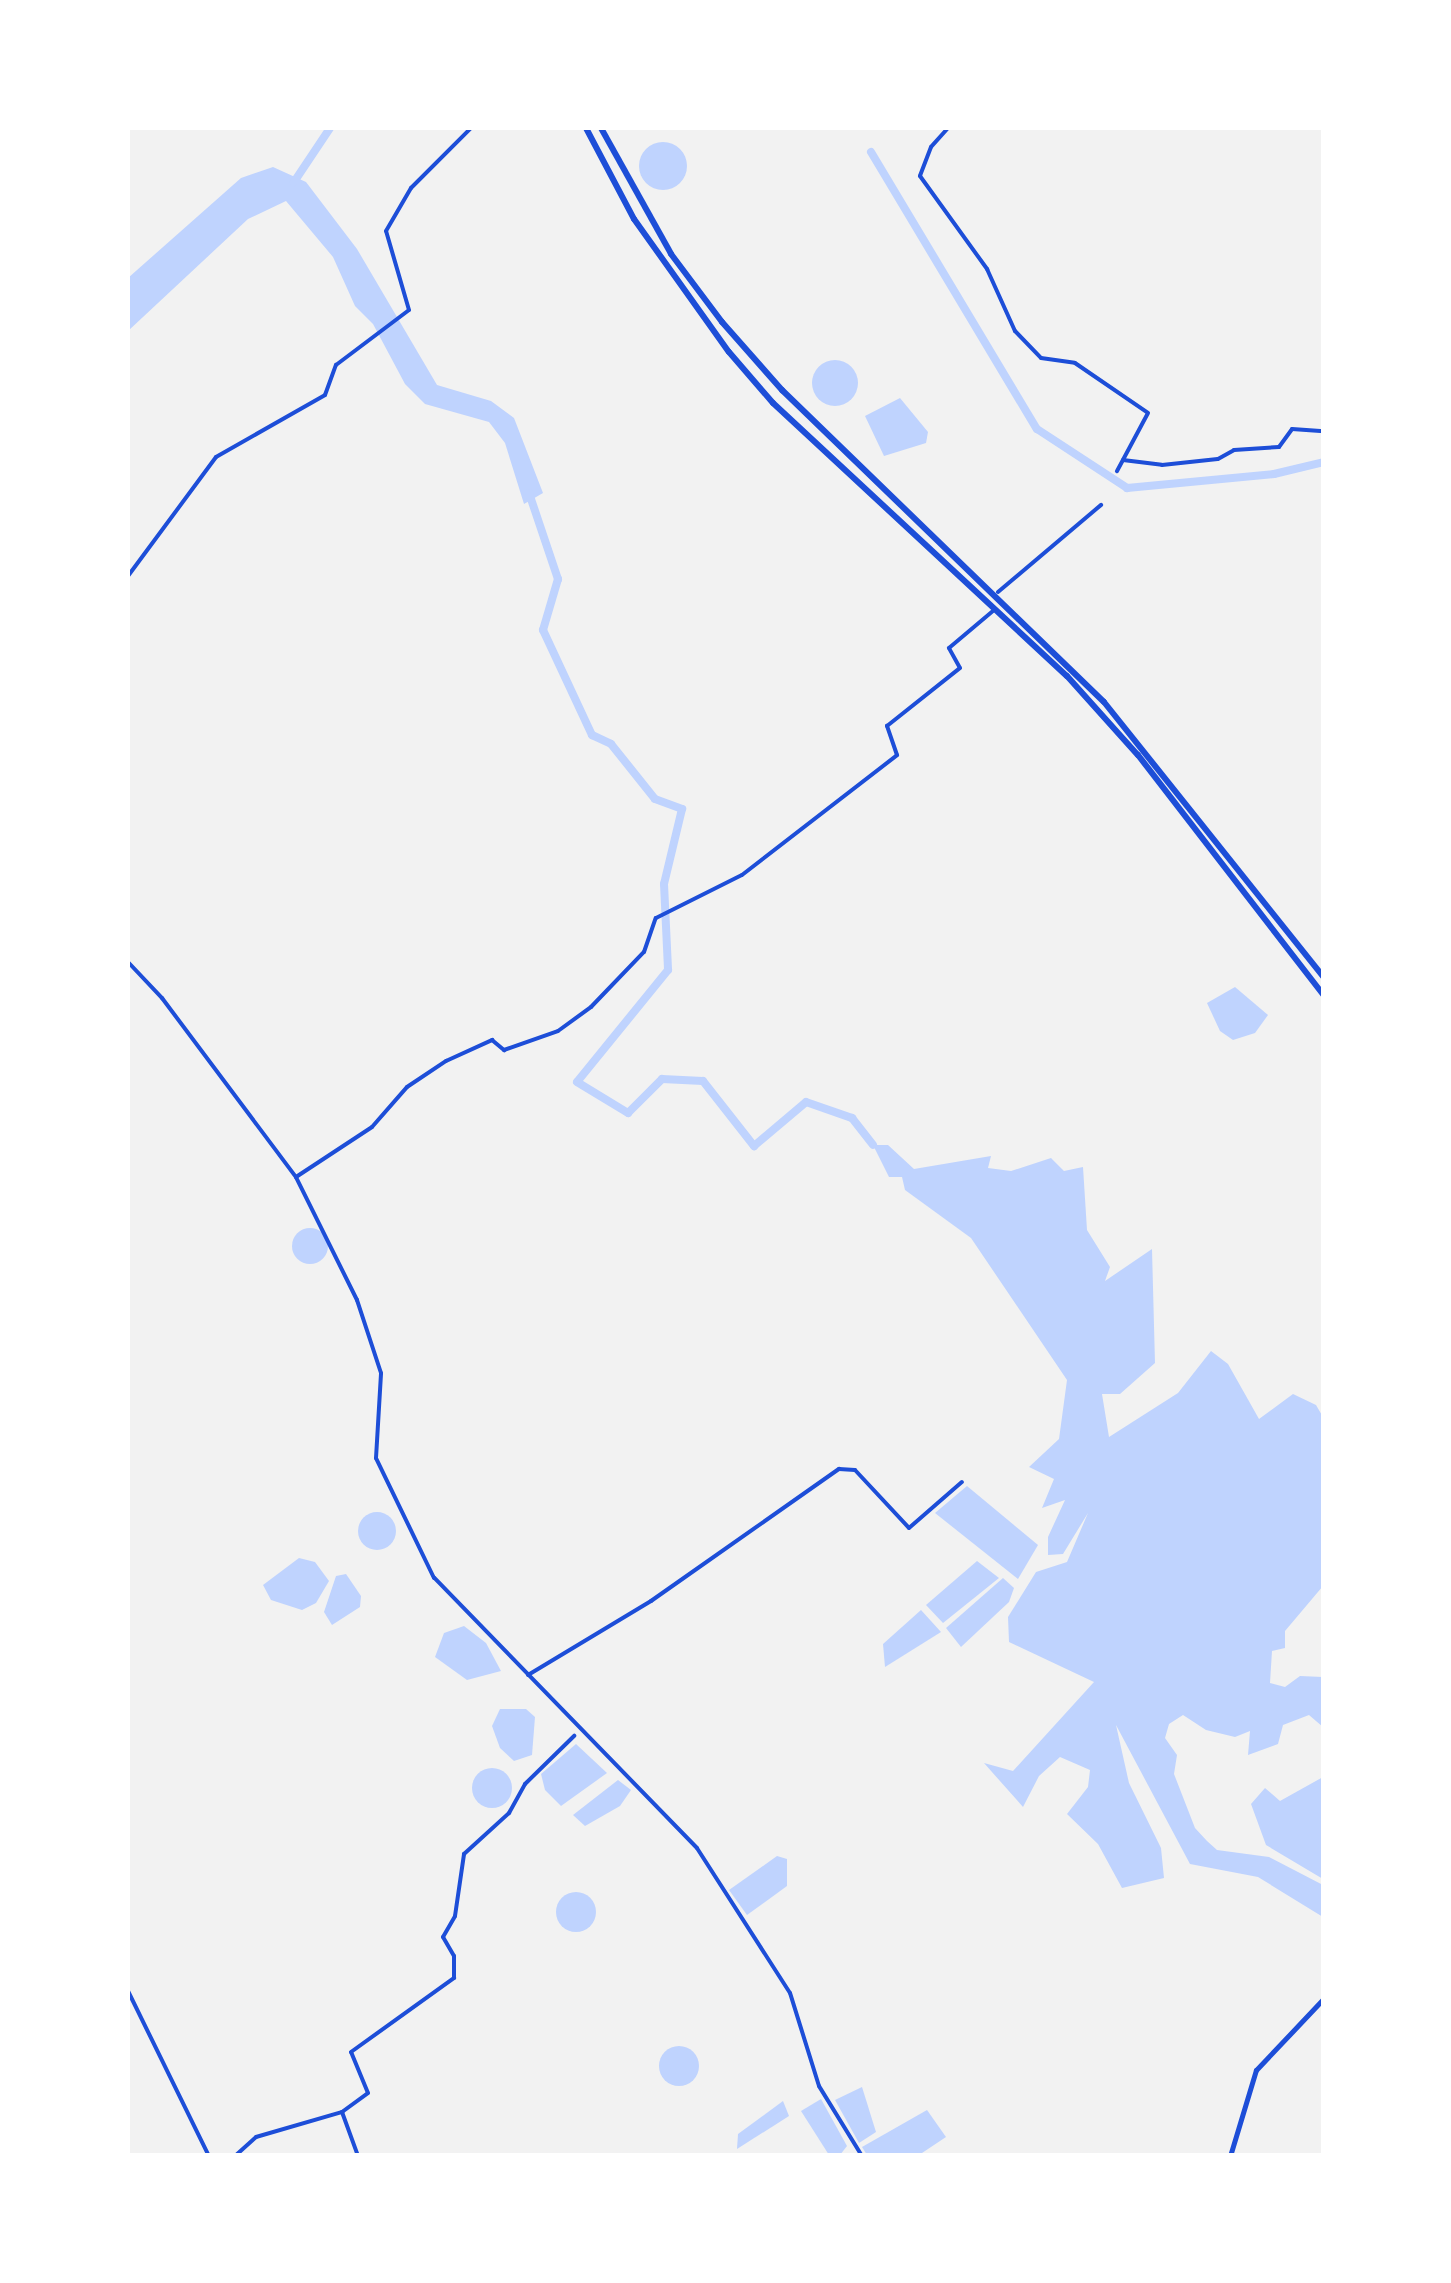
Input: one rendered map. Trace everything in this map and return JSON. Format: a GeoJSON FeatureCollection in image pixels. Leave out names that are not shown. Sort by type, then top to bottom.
{"type":"FeatureCollection","features":[{"type":"Feature","properties":{"kind":"highway"},"geometry":{"type":"LineString","coordinates":[[586,128],[634,219],[730,352],[773,402],[997,608],[1138,756],[1324,996]]}},
{"type":"Feature","properties":{"kind":"highway"},"geometry":{"type":"LineString","coordinates":[[602,128],[672,254],[722,322],[851,459],[998,592],[1104,702],[1324,978]]}},
{"type":"Feature","properties":{"kind":"street"},"geometry":{"type":"LineString","coordinates":[[128,576],[216,457],[325,395],[336,365],[403,317],[408,300],[386,231],[411,188],[471,128]]}},
{"type":"Feature","properties":{"kind":"street"},"geometry":{"type":"LineString","coordinates":[[948,128],[931,147],[920,176],[969,240],[1028,348],[1041,358],[1075,363],[1148,413],[1117,471]]}},
{"type":"Feature","properties":{"kind":"street"},"geometry":{"type":"LineString","coordinates":[[1123,460],[1162,466],[1218,459],[1234,450],[1278,447],[1292,428],[1324,431]]}},
{"type":"Feature","properties":{"kind":"street"},"geometry":{"type":"LineString","coordinates":[[998,592],[1102,505]]}},
{"type":"Feature","properties":{"kind":"street"},"geometry":{"type":"LineString","coordinates":[[296,1177],[372,1127],[407,1087],[446,1061],[492,1040],[504,1050],[558,1031],[622,980],[644,952],[656,918],[742,875],[897,755],[888,726],[960,668],[950,648],[997,608]]}},
{"type":"Feature","properties":{"kind":"street"},"geometry":{"type":"LineString","coordinates":[[128,962],[162,998],[296,1177],[356,1300],[381,1373],[376,1458],[434,1578],[696,1848],[790,1993],[820,2086],[862,2156]]}},
{"type":"Feature","properties":{"kind":"street"},"geometry":{"type":"LineString","coordinates":[[528,1674],[651,1601],[840,1469],[854,1470],[910,1528],[962,1482]]}},
{"type":"Feature","properties":{"kind":"street"},"geometry":{"type":"LineString","coordinates":[[235,2156],[256,2137],[342,2112],[370,2089],[351,2052],[454,1978],[454,1956],[443,1937],[455,1916],[464,1854],[509,1813],[525,1784],[574,1736]]}},
{"type":"Feature","properties":{"kind":"street"},"geometry":{"type":"LineString","coordinates":[[128,1991],[209,2156]]}},
{"type":"Feature","properties":{"kind":"street"},"geometry":{"type":"LineString","coordinates":[[1230,2156],[1256,2070],[1324,1998]]}},
{"type":"Feature","properties":{"kind":"street"},"geometry":{"type":"LineString","coordinates":[[342,2112],[358,2156]]}},
{"type":"Feature","properties":{"kind":"water"},"geometry":{"type":"Polygon","coordinates":[[[663,142],[680,149],[687,166],[680,183],[663,190],[646,183],[639,166],[646,149],[663,142]]]}},
{"type":"Feature","properties":{"kind":"water"},"geometry":{"type":"Polygon","coordinates":[[[273,167],[306,182],[357,249],[437,385],[491,401],[514,418],[543,493],[524,504],[505,443],[489,422],[425,404],[405,384],[373,324],[355,306],[333,257],[286,201],[248,219],[128,331],[128,278],[241,178],[273,167]]]}},
{"type":"Feature","properties":{"kind":"water"},"geometry":{"type":"Polygon","coordinates":[[[835,360],[852,366],[858,383],[852,400],[835,406],[818,400],[812,383],[818,366],[835,360]]]}},
{"type":"Feature","properties":{"kind":"water"},"geometry":{"type":"Polygon","coordinates":[[[900,398],[928,432],[926,443],[884,456],[865,416],[900,398]]]}},
{"type":"Feature","properties":{"kind":"water"},"geometry":{"type":"Polygon","coordinates":[[[1235,987],[1268,1015],[1255,1033],[1233,1040],[1220,1031],[1207,1003],[1235,987]]]}},
{"type":"Feature","properties":{"kind":"water"},"geometry":{"type":"Polygon","coordinates":[[[873,1145],[888,1145],[914,1169],[991,1156],[988,1168],[1011,1171],[1051,1158],[1064,1171],[1083,1167],[1087,1230],[1110,1267],[1105,1281],[1152,1249],[1155,1363],[1120,1394],[1102,1394],[1109,1437],[1178,1393],[1211,1351],[1228,1364],[1259,1419],[1293,1394],[1316,1405],[1323,1417],[1323,1586],[1285,1631],[1285,1648],[1272,1651],[1270,1683],[1285,1687],[1300,1676],[1323,1677],[1323,1727],[1309,1715],[1283,1725],[1278,1744],[1248,1755],[1250,1731],[1235,1737],[1206,1730],[1183,1715],[1169,1724],[1165,1738],[1177,1755],[1174,1774],[1195,1828],[1217,1850],[1269,1857],[1323,1885],[1323,1917],[1258,1877],[1190,1864],[1116,1725],[1129,1783],[1161,1848],[1164,1878],[1122,1888],[1098,1844],[1067,1814],[1088,1787],[1090,1770],[1060,1757],[1039,1776],[1023,1807],[984,1763],[1013,1771],[1094,1682],[1009,1642],[1008,1617],[1036,1572],[1067,1562],[1088,1513],[1063,1554],[1048,1555],[1048,1537],[1065,1500],[1042,1508],[1054,1479],[1029,1467],[1059,1439],[1067,1380],[971,1238],[905,1190],[902,1177],[889,1177],[873,1145]]]}},
{"type":"Feature","properties":{"kind":"water"},"geometry":{"type":"Polygon","coordinates":[[[310,1228],[323,1233],[328,1246],[323,1259],[310,1264],[297,1259],[292,1246],[297,1233],[310,1228]]]}},
{"type":"Feature","properties":{"kind":"water"},"geometry":{"type":"Polygon","coordinates":[[[967,1486],[1038,1545],[1018,1579],[935,1513],[967,1486]]]}},
{"type":"Feature","properties":{"kind":"water"},"geometry":{"type":"Polygon","coordinates":[[[377,1512],[390,1518],[396,1531],[390,1544],[377,1550],[364,1544],[358,1531],[364,1518],[377,1512]]]}},
{"type":"Feature","properties":{"kind":"water"},"geometry":{"type":"Polygon","coordinates":[[[299,1558],[315,1562],[329,1581],[316,1603],[302,1610],[271,1600],[263,1585],[299,1558]]]}},
{"type":"Feature","properties":{"kind":"water"},"geometry":{"type":"Polygon","coordinates":[[[977,1561],[999,1578],[943,1623],[926,1605],[977,1561]]]}},
{"type":"Feature","properties":{"kind":"water"},"geometry":{"type":"Polygon","coordinates":[[[346,1574],[361,1596],[360,1607],[332,1625],[324,1612],[336,1576],[346,1574]]]}},
{"type":"Feature","properties":{"kind":"water"},"geometry":{"type":"Polygon","coordinates":[[[1003,1578],[1014,1588],[1009,1602],[961,1647],[946,1628],[1003,1578]]]}},
{"type":"Feature","properties":{"kind":"water"},"geometry":{"type":"Polygon","coordinates":[[[921,1610],[941,1632],[885,1667],[883,1644],[921,1610]]]}},
{"type":"Feature","properties":{"kind":"water"},"geometry":{"type":"Polygon","coordinates":[[[464,1626],[486,1643],[501,1671],[467,1680],[435,1657],[444,1633],[464,1626]]]}},
{"type":"Feature","properties":{"kind":"water"},"geometry":{"type":"Polygon","coordinates":[[[500,1709],[526,1709],[535,1717],[532,1755],[514,1761],[500,1748],[492,1726],[500,1709]]]}},
{"type":"Feature","properties":{"kind":"water"},"geometry":{"type":"Polygon","coordinates":[[[576,1744],[607,1773],[561,1806],[545,1790],[541,1774],[576,1744]]]}},
{"type":"Feature","properties":{"kind":"water"},"geometry":{"type":"Polygon","coordinates":[[[492,1768],[506,1774],[512,1788],[506,1802],[492,1808],[478,1802],[472,1788],[478,1774],[492,1768]]]}},
{"type":"Feature","properties":{"kind":"water"},"geometry":{"type":"Polygon","coordinates":[[[1324,1777],[1323,1879],[1266,1845],[1251,1804],[1265,1788],[1280,1801],[1324,1777]]]}},
{"type":"Feature","properties":{"kind":"water"},"geometry":{"type":"Polygon","coordinates":[[[618,1780],[631,1790],[620,1806],[585,1826],[573,1815],[618,1780]]]}},
{"type":"Feature","properties":{"kind":"water"},"geometry":{"type":"Polygon","coordinates":[[[777,1856],[787,1859],[787,1886],[747,1915],[729,1890],[777,1856]]]}},
{"type":"Feature","properties":{"kind":"water"},"geometry":{"type":"Polygon","coordinates":[[[576,1892],[590,1898],[596,1912],[590,1926],[576,1932],[562,1926],[556,1912],[562,1898],[576,1892]]]}},
{"type":"Feature","properties":{"kind":"water"},"geometry":{"type":"Polygon","coordinates":[[[679,2046],[693,2052],[699,2066],[693,2080],[679,2086],[665,2080],[659,2066],[665,2052],[679,2046]]]}},
{"type":"Feature","properties":{"kind":"water"},"geometry":{"type":"Polygon","coordinates":[[[862,2087],[876,2132],[859,2143],[835,2100],[862,2087]]]}},
{"type":"Feature","properties":{"kind":"water"},"geometry":{"type":"Polygon","coordinates":[[[821,2099],[847,2146],[840,2155],[829,2155],[801,2111],[821,2099]]]}},
{"type":"Feature","properties":{"kind":"water"},"geometry":{"type":"Polygon","coordinates":[[[783,2101],[789,2116],[737,2149],[738,2134],[783,2101]]]}},
{"type":"Feature","properties":{"kind":"water"},"geometry":{"type":"Polygon","coordinates":[[[927,2110],[946,2137],[919,2155],[867,2155],[862,2147],[927,2110]]]}},
{"type":"Feature","properties":{"kind":"waterway"},"geometry":{"type":"LineString","coordinates":[[294,182],[330,128]]}},
{"type":"Feature","properties":{"kind":"waterway"},"geometry":{"type":"LineString","coordinates":[[871,152],[1037,429],[1127,488],[1274,474],[1324,462]]}},
{"type":"Feature","properties":{"kind":"waterway"},"geometry":{"type":"LineString","coordinates":[[529,493],[558,579],[543,630],[592,735],[611,744],[655,799],[682,809],[664,884],[668,970],[577,1082],[628,1113],[662,1079],[703,1081],[754,1146],[806,1102],[852,1118],[873,1145]]}}]}
